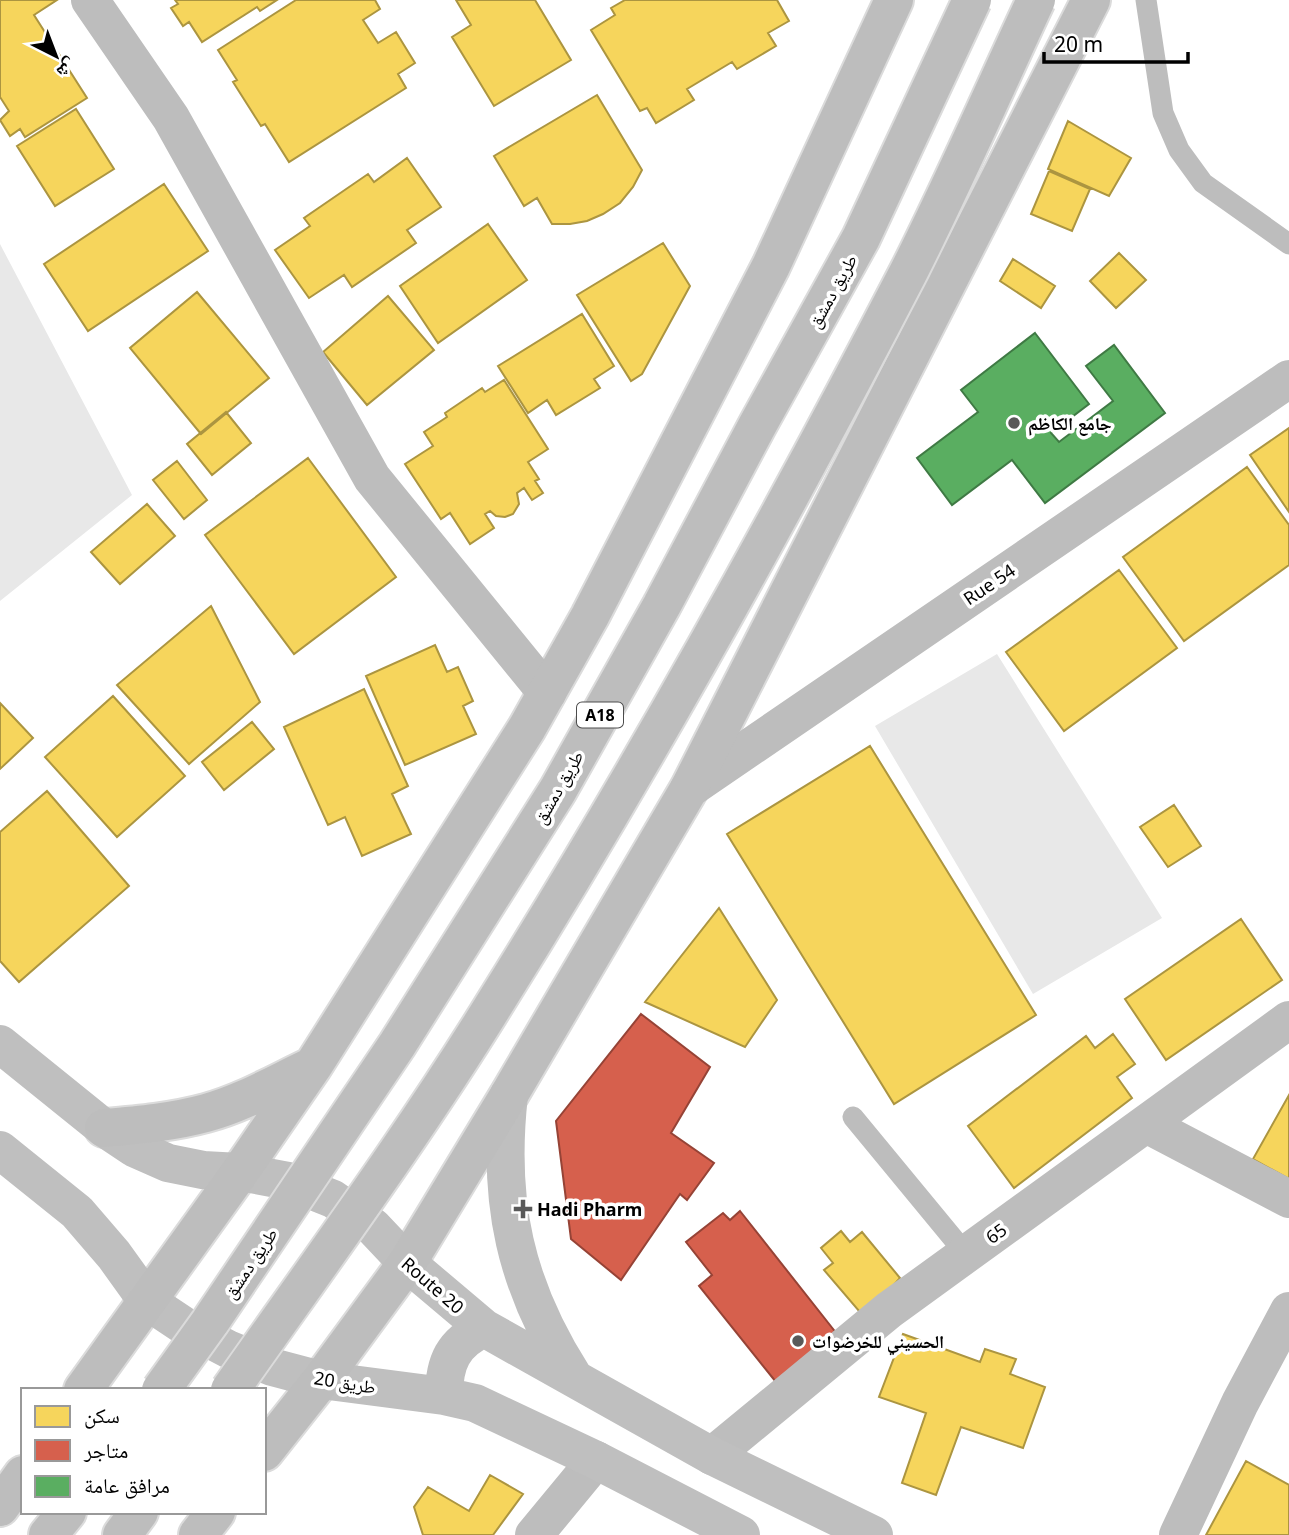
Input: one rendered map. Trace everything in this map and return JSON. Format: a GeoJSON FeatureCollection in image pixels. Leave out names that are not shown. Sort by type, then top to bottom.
{"type":"FeatureCollection","features":[{"type":"Feature","properties":{"kind":"main road"},"geometry":{"type":"LineString","coordinates":[[90,0],[171,118],[372,478],[547,692]]}},
{"type":"Feature","properties":{"kind":"main road"},"geometry":{"type":"LineString","coordinates":[[84,1388],[313,1066],[527,728],[590,616],[771,267],[894,0]]}},
{"type":"Feature","properties":{"kind":"main road","name":"طريق دمشق"},"geometry":{"type":"LineString","coordinates":[[162,1388],[397,1045],[558,790],[662,605],[861,238],[972,0]]}},
{"type":"Feature","properties":{"kind":"main road"},"geometry":{"type":"LineString","coordinates":[[231,1388],[380,1178],[496,1002],[700,660],[911,267],[1037,0]]}},
{"type":"Feature","properties":{"kind":"main road"},"geometry":{"type":"LineString","coordinates":[[266,1449],[407,1263],[689,789],[1091,0]]}},
{"type":"Feature","properties":{"kind":"main road","name":"Rue 54"},"geometry":{"type":"LineString","coordinates":[[689,789],[1289,379]]}},
{"type":"Feature","properties":{"kind":"main road","name":"65"},"geometry":{"type":"LineString","coordinates":[[712,1456],[889,1310],[1289,1020]]}},
{"type":"Feature","properties":{"kind":"main road","name":"Route 20"},"geometry":{"type":"LineString","coordinates":[[0,1045],[104,1128],[134,1148],[168,1163],[288,1181],[333,1199],[373,1227],[407,1263],[484,1328],[712,1456],[874,1535]]}},
{"type":"Feature","properties":{"kind":"main road"},"geometry":{"type":"LineString","coordinates":[[104,1128],[157,1124],[208,1112],[258,1093],[313,1066]]}},
{"type":"Feature","properties":{"kind":"main road"},"geometry":{"type":"LineString","coordinates":[[509,1095],[504,1169],[514,1243],[538,1314],[574,1377]]}},
{"type":"Feature","properties":{"kind":"main road"},"geometry":{"type":"LineString","coordinates":[[1146,1124],[1289,1199]]}},
{"type":"Feature","properties":{"kind":"main road","name":"طريق 20"},"geometry":{"type":"LineString","coordinates":[[0,1150],[77,1212],[114,1255],[147,1301],[186,1327],[228,1349],[272,1367],[321,1380],[444,1396],[475,1403],[596,1460],[741,1535]]}},
{"type":"Feature","properties":{"kind":"main road"},"geometry":{"type":"LineString","coordinates":[[1178,1535],[1240,1403],[1289,1311]]}},
{"type":"Feature","properties":{"kind":"main road"},"geometry":{"type":"LineString","coordinates":[[444,1396],[446,1371],[456,1348],[468,1335],[484,1328]]}},
{"type":"Feature","properties":{"kind":"main road"},"geometry":{"type":"LineString","coordinates":[[534,1535],[596,1460]]}},
{"type":"Feature","properties":{"kind":"main road"},"geometry":{"type":"LineString","coordinates":[[0,1507],[21,1478]]}},
{"type":"Feature","properties":{"kind":"main road"},"geometry":{"type":"LineString","coordinates":[[48,1535],[64,1514]]}},
{"type":"Feature","properties":{"kind":"main road"},"geometry":{"type":"LineString","coordinates":[[122,1535],[138,1514]]}},
{"type":"Feature","properties":{"kind":"main road"},"geometry":{"type":"LineString","coordinates":[[198,1535],[214,1514]]}},
{"type":"Feature","properties":{"kind":"lane"},"geometry":{"type":"LineString","coordinates":[[1146,0],[1163,113],[1179,150],[1203,183],[1289,244]]}},
{"type":"Feature","properties":{"kind":"lane"},"geometry":{"type":"LineString","coordinates":[[853,1117],[966,1254]]}},
{"type":"Feature","properties":{"kind":"shaded area"},"geometry":{"type":"Polygon","coordinates":[[[0,244],[132,495],[0,601],[0,244]]]}},
{"type":"Feature","properties":{"kind":"shaded area"},"geometry":{"type":"Polygon","coordinates":[[[997,654],[1162,918],[1033,994],[875,726],[997,654]]]}},
{"type":"Feature","properties":{"kind":"building: سكن"},"geometry":{"type":"Polygon","coordinates":[[[0,0],[57,0],[34,15],[87,98],[25,137],[20,129],[10,136],[0,120],[9,111],[0,97],[0,0]]]}},
{"type":"Feature","properties":{"kind":"building: سكن"},"geometry":{"type":"Polygon","coordinates":[[[175,0],[277,0],[260,11],[257,7],[202,42],[189,22],[183,26],[171,8],[178,4],[175,0]]]}},
{"type":"Feature","properties":{"kind":"building: سكن"},"geometry":{"type":"Polygon","coordinates":[[[296,0],[375,0],[380,9],[363,20],[378,43],[396,32],[415,63],[398,74],[406,88],[289,162],[265,124],[261,126],[233,82],[237,80],[218,50],[296,0]]]}},
{"type":"Feature","properties":{"kind":"building: سكن"},"geometry":{"type":"Polygon","coordinates":[[[456,0],[535,0],[571,60],[494,106],[452,37],[471,25],[456,0]]]}},
{"type":"Feature","properties":{"kind":"building: سكن"},"geometry":{"type":"Polygon","coordinates":[[[625,0],[777,0],[789,21],[768,33],[776,46],[737,69],[732,62],[687,89],[694,100],[656,123],[647,108],[640,111],[591,30],[615,15],[611,8],[625,0]]]}},
{"type":"Feature","properties":{"kind":"building: سكن"},"geometry":{"type":"Polygon","coordinates":[[[597,95],[642,170],[620,203],[603,214],[587,221],[552,224],[537,198],[524,206],[494,156],[597,95]]]}},
{"type":"Feature","properties":{"kind":"building: سكن"},"geometry":{"type":"Polygon","coordinates":[[[76,109],[114,169],[55,206],[17,146],[76,109]]]}},
{"type":"Feature","properties":{"kind":"building: سكن"},"geometry":{"type":"Polygon","coordinates":[[[1068,121],[1131,158],[1109,196],[1048,169],[1068,121]]]}},
{"type":"Feature","properties":{"kind":"building: سكن"},"geometry":{"type":"Polygon","coordinates":[[[407,158],[441,207],[407,230],[416,243],[352,287],[344,275],[309,298],[275,250],[310,226],[304,218],[368,174],[374,182],[407,158]]]}},
{"type":"Feature","properties":{"kind":"building: سكن"},"geometry":{"type":"Polygon","coordinates":[[[1049,171],[1090,189],[1072,231],[1031,214],[1049,171]]]}},
{"type":"Feature","properties":{"kind":"building: سكن"},"geometry":{"type":"Polygon","coordinates":[[[164,184],[208,251],[88,331],[44,264],[164,184]]]}},
{"type":"Feature","properties":{"kind":"building: سكن"},"geometry":{"type":"Polygon","coordinates":[[[488,224],[527,280],[438,343],[400,286],[488,224]]]}},
{"type":"Feature","properties":{"kind":"building: سكن"},"geometry":{"type":"Polygon","coordinates":[[[663,243],[690,286],[642,374],[631,381],[577,295],[663,243]]]}},
{"type":"Feature","properties":{"kind":"building: سكن"},"geometry":{"type":"Polygon","coordinates":[[[1119,253],[1146,280],[1116,308],[1090,281],[1119,253]]]}},
{"type":"Feature","properties":{"kind":"building: سكن"},"geometry":{"type":"Polygon","coordinates":[[[1013,259],[1055,286],[1041,308],[1000,281],[1013,259]]]}},
{"type":"Feature","properties":{"kind":"building: سكن"},"geometry":{"type":"Polygon","coordinates":[[[197,292],[269,378],[201,434],[130,348],[197,292]]]}},
{"type":"Feature","properties":{"kind":"building: سكن"},"geometry":{"type":"Polygon","coordinates":[[[388,296],[434,350],[367,405],[323,352],[388,296]]]}},
{"type":"Feature","properties":{"kind":"building: سكن"},"geometry":{"type":"Polygon","coordinates":[[[582,314],[614,366],[594,379],[600,388],[556,415],[547,400],[528,413],[498,366],[582,314]]]}},
{"type":"Feature","properties":{"kind":"building: سكن"},"geometry":{"type":"Polygon","coordinates":[[[504,380],[548,449],[528,462],[539,479],[535,481],[543,493],[532,500],[524,488],[517,493],[519,504],[513,514],[496,516],[490,511],[485,514],[494,528],[470,544],[450,513],[441,519],[405,464],[433,446],[424,432],[447,417],[445,413],[482,388],[485,392],[504,380]]]}},
{"type":"Feature","properties":{"kind":"building: سكن"},"geometry":{"type":"Polygon","coordinates":[[[226,412],[251,443],[212,475],[187,444],[226,412]]]}},
{"type":"Feature","properties":{"kind":"building: سكن"},"geometry":{"type":"Polygon","coordinates":[[[1289,428],[1289,512],[1250,455],[1289,428]]]}},
{"type":"Feature","properties":{"kind":"building: سكن"},"geometry":{"type":"Polygon","coordinates":[[[308,458],[396,577],[294,654],[205,535],[308,458]]]}},
{"type":"Feature","properties":{"kind":"building: سكن"},"geometry":{"type":"Polygon","coordinates":[[[177,461],[207,500],[184,519],[153,480],[177,461]]]}},
{"type":"Feature","properties":{"kind":"building: سكن"},"geometry":{"type":"Polygon","coordinates":[[[1247,467],[1289,525],[1289,565],[1184,641],[1123,557],[1247,467]]]}},
{"type":"Feature","properties":{"kind":"building: سكن"},"geometry":{"type":"Polygon","coordinates":[[[147,504],[175,536],[120,584],[91,552],[147,504]]]}},
{"type":"Feature","properties":{"kind":"building: سكن"},"geometry":{"type":"Polygon","coordinates":[[[1119,570],[1177,648],[1064,731],[1006,652],[1119,570]]]}},
{"type":"Feature","properties":{"kind":"building: سكن"},"geometry":{"type":"Polygon","coordinates":[[[211,606],[260,702],[189,764],[117,685],[211,606]]]}},
{"type":"Feature","properties":{"kind":"building: سكن"},"geometry":{"type":"Polygon","coordinates":[[[435,645],[447,672],[458,667],[473,701],[463,706],[476,734],[405,765],[366,676],[435,645]]]}},
{"type":"Feature","properties":{"kind":"building: سكن"},"geometry":{"type":"Polygon","coordinates":[[[364,689],[408,786],[392,794],[411,834],[362,856],[345,817],[328,825],[284,727],[364,689]]]}},
{"type":"Feature","properties":{"kind":"building: سكن"},"geometry":{"type":"Polygon","coordinates":[[[113,696],[185,776],[117,837],[45,757],[113,696]]]}},
{"type":"Feature","properties":{"kind":"building: سكن"},"geometry":{"type":"Polygon","coordinates":[[[0,703],[33,738],[0,769],[0,703]]]}},
{"type":"Feature","properties":{"kind":"building: سكن"},"geometry":{"type":"Polygon","coordinates":[[[252,722],[274,749],[224,790],[202,762],[252,722]]]}},
{"type":"Feature","properties":{"kind":"building: سكن"},"geometry":{"type":"Polygon","coordinates":[[[870,746],[1036,1015],[894,1104],[727,834],[870,746]]]}},
{"type":"Feature","properties":{"kind":"building: سكن"},"geometry":{"type":"Polygon","coordinates":[[[47,791],[129,886],[19,982],[0,961],[0,832],[47,791]]]}},
{"type":"Feature","properties":{"kind":"building: سكن"},"geometry":{"type":"Polygon","coordinates":[[[1174,805],[1201,846],[1168,867],[1140,827],[1174,805]]]}},
{"type":"Feature","properties":{"kind":"building: سكن"},"geometry":{"type":"Polygon","coordinates":[[[719,908],[777,1000],[745,1047],[645,1002],[719,908]]]}},
{"type":"Feature","properties":{"kind":"building: سكن"},"geometry":{"type":"Polygon","coordinates":[[[1241,919],[1282,980],[1166,1060],[1125,999],[1241,919]]]}},
{"type":"Feature","properties":{"kind":"building: سكن"},"geometry":{"type":"Polygon","coordinates":[[[1113,1034],[1135,1064],[1117,1077],[1132,1098],[1014,1188],[968,1126],[1086,1036],[1095,1048],[1113,1034]]]}},
{"type":"Feature","properties":{"kind":"building: سكن"},"geometry":{"type":"Polygon","coordinates":[[[1289,1095],[1289,1179],[1253,1159],[1289,1095]]]}},
{"type":"Feature","properties":{"kind":"building: سكن"},"geometry":{"type":"Polygon","coordinates":[[[841,1231],[850,1242],[862,1232],[900,1278],[865,1318],[824,1270],[833,1263],[821,1248],[841,1231]]]}},
{"type":"Feature","properties":{"kind":"building: سكن"},"geometry":{"type":"Polygon","coordinates":[[[903,1334],[980,1362],[985,1349],[1016,1359],[1010,1374],[1045,1387],[1023,1448],[961,1427],[936,1495],[902,1483],[926,1413],[879,1397],[903,1334]]]}},
{"type":"Feature","properties":{"kind":"building: سكن"},"geometry":{"type":"Polygon","coordinates":[[[1246,1461],[1289,1485],[1289,1535],[1206,1535],[1246,1461]]]}},
{"type":"Feature","properties":{"kind":"building: سكن"},"geometry":{"type":"Polygon","coordinates":[[[490,1475],[523,1494],[493,1535],[423,1535],[414,1507],[428,1487],[469,1511],[490,1475]]]}},
{"type":"Feature","properties":{"kind":"building: متاجر"},"geometry":{"type":"Polygon","coordinates":[[[641,1014],[710,1067],[671,1133],[714,1163],[687,1200],[680,1194],[621,1280],[571,1239],[556,1121],[641,1014]]]}},
{"type":"Feature","properties":{"kind":"building: متاجر"},"geometry":{"type":"Polygon","coordinates":[[[740,1211],[837,1334],[776,1382],[699,1286],[712,1275],[686,1242],[723,1213],[730,1220],[740,1211]]]}},
{"type":"Feature","properties":{"kind":"building: مرافق عامة","name":"جامع الكاظم"},"geometry":{"type":"Polygon","coordinates":[[[1035,333],[1089,404],[1051,433],[1059,442],[1113,401],[1086,366],[1114,345],[1165,413],[1045,503],[1012,460],[952,505],[917,458],[978,412],[961,390],[1035,333]]]}},
{"type":"Feature","properties":{"kind":"place","name":"جامع الكاظم"},"geometry":{"type":"Point","coordinates":[1014,423]}},
{"type":"Feature","properties":{"kind":"place","name":"Hadi Pharm"},"geometry":{"type":"Point","coordinates":[523,1209]}},
{"type":"Feature","properties":{"kind":"place","name":"الحسيني للخرضوات"},"geometry":{"type":"Point","coordinates":[798,1341]}}]}
